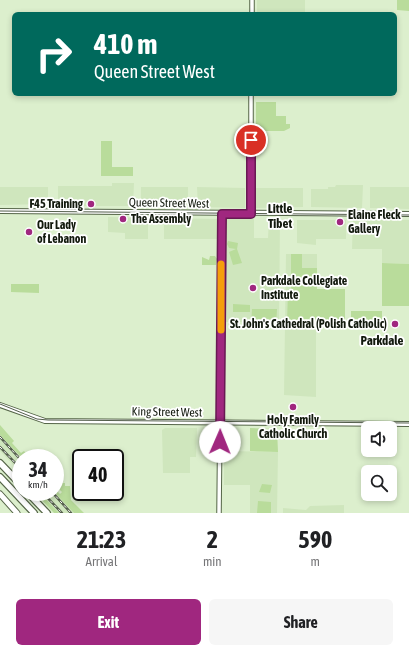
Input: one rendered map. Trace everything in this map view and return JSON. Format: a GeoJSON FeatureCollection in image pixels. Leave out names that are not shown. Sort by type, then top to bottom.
{"type":"FeatureCollection","features":[{"type":"Feature","properties":{"kind":"highway"},"geometry":{"type":"LineString","coordinates":[[0,463],[12,476]]}},
{"type":"Feature","properties":{"kind":"highway"},"geometry":{"type":"LineString","coordinates":[[0,477],[34,513]]}},
{"type":"Feature","properties":{"kind":"highway"},"geometry":{"type":"LineString","coordinates":[[0,494],[18,513]]}},
{"type":"Feature","properties":{"kind":"highway"},"geometry":{"type":"LineString","coordinates":[[36,501],[47,513]]}},
{"type":"Feature","properties":{"kind":"main road","name":"Queen Street West"},"geometry":{"type":"LineString","coordinates":[[0,211],[222,214],[409,214]]}},
{"type":"Feature","properties":{"kind":"main road","name":"King Street West"},"geometry":{"type":"LineString","coordinates":[[0,405],[34,419],[45,421],[409,424]]}},
{"type":"Feature","properties":{"kind":"street"},"geometry":{"type":"LineString","coordinates":[[252,0],[252,12]]}},
{"type":"Feature","properties":{"kind":"street"},"geometry":{"type":"LineString","coordinates":[[251,96],[251,214]]}},
{"type":"Feature","properties":{"kind":"street"},"geometry":{"type":"LineString","coordinates":[[219,513],[222,214]]}},
{"type":"Feature","properties":{"kind":"shaded area"},"geometry":{"type":"Polygon","coordinates":[[[257,0],[305,0],[305,12],[257,12],[257,0]]]}},
{"type":"Feature","properties":{"kind":"shaded area"},"geometry":{"type":"Polygon","coordinates":[[[397,0],[409,0],[409,11],[397,10],[397,0]]]}},
{"type":"Feature","properties":{"kind":"shaded area"},"geometry":{"type":"Polygon","coordinates":[[[256,102],[276,102],[276,116],[286,116],[286,124],[290,124],[290,128],[284,131],[256,131],[256,102]]]}},
{"type":"Feature","properties":{"kind":"shaded area"},"geometry":{"type":"Polygon","coordinates":[[[101,141],[112,141],[112,167],[133,167],[133,176],[101,176],[101,141]]]}},
{"type":"Feature","properties":{"kind":"shaded area"},"geometry":{"type":"Polygon","coordinates":[[[112,183],[134,183],[133,206],[58,206],[58,186],[112,186],[112,183]]]}},
{"type":"Feature","properties":{"kind":"shaded area"},"geometry":{"type":"Polygon","coordinates":[[[336,185],[363,185],[362,208],[311,207],[311,189],[328,189],[328,187],[335,187],[336,185]]]}},
{"type":"Feature","properties":{"kind":"shaded area"},"geometry":{"type":"Polygon","coordinates":[[[0,187],[48,187],[48,204],[0,205],[0,187]]]}},
{"type":"Feature","properties":{"kind":"shaded area"},"geometry":{"type":"Polygon","coordinates":[[[141,187],[188,187],[188,206],[143,207],[141,205],[141,187]]]}},
{"type":"Feature","properties":{"kind":"shaded area"},"geometry":{"type":"Polygon","coordinates":[[[197,187],[245,188],[245,208],[198,207],[197,187]]]}},
{"type":"Feature","properties":{"kind":"shaded area"},"geometry":{"type":"Polygon","coordinates":[[[370,187],[409,187],[409,209],[370,208],[370,187]]]}},
{"type":"Feature","properties":{"kind":"shaded area"},"geometry":{"type":"Polygon","coordinates":[[[256,188],[303,188],[303,207],[256,208],[256,188]]]}},
{"type":"Feature","properties":{"kind":"shaded area"},"geometry":{"type":"Polygon","coordinates":[[[108,217],[148,218],[148,239],[125,239],[125,233],[108,232],[108,217]]]}},
{"type":"Feature","properties":{"kind":"shaded area"},"geometry":{"type":"Polygon","coordinates":[[[164,218],[217,219],[217,239],[164,239],[164,218]]]}},
{"type":"Feature","properties":{"kind":"shaded area","name":"Parkdale Collegiate Institute"},"geometry":{"type":"Polygon","coordinates":[[[227,219],[254,219],[254,238],[268,238],[269,219],[280,219],[279,327],[251,327],[251,322],[226,322],[227,219]]]}},
{"type":"Feature","properties":{"kind":"shaded area"},"geometry":{"type":"Polygon","coordinates":[[[354,219],[409,220],[409,264],[382,263],[382,249],[352,249],[354,219]]]}},
{"type":"Feature","properties":{"kind":"shaded area"},"geometry":{"type":"Polygon","coordinates":[[[297,220],[346,220],[346,239],[316,239],[316,245],[297,243],[297,220]]]}},
{"type":"Feature","properties":{"kind":"shaded area"},"geometry":{"type":"Polygon","coordinates":[[[228,241],[238,243],[237,249],[242,263],[233,265],[229,252],[236,249],[229,248],[227,244],[228,241]]]}},
{"type":"Feature","properties":{"kind":"shaded area"},"geometry":{"type":"Polygon","coordinates":[[[286,254],[317,254],[317,289],[345,289],[345,323],[316,323],[316,397],[284,395],[286,254]]]}},
{"type":"Feature","properties":{"kind":"shaded area","name":"Parkdale Collegiate Institute"},"geometry":{"type":"Polygon","coordinates":[[[291,254],[302,254],[302,268],[317,268],[317,289],[345,289],[345,323],[287,323],[288,292],[291,291],[291,254]]]}},
{"type":"Feature","properties":{"kind":"shaded area"},"geometry":{"type":"Polygon","coordinates":[[[210,256],[215,256],[217,259],[216,265],[202,265],[202,257],[209,260],[210,256]]]}},
{"type":"Feature","properties":{"kind":"shaded area"},"geometry":{"type":"Polygon","coordinates":[[[382,263],[409,264],[409,306],[382,306],[382,263]]]}},
{"type":"Feature","properties":{"kind":"shaded area"},"geometry":{"type":"Polygon","coordinates":[[[11,284],[39,284],[39,293],[11,292],[11,284]]]}},
{"type":"Feature","properties":{"kind":"shaded area"},"geometry":{"type":"Polygon","coordinates":[[[233,304],[250,305],[250,312],[233,312],[233,304]]]}},
{"type":"Feature","properties":{"kind":"shaded area"},"geometry":{"type":"Polygon","coordinates":[[[252,309],[277,309],[276,327],[251,327],[252,309]]]}},
{"type":"Feature","properties":{"kind":"shaded area"},"geometry":{"type":"Polygon","coordinates":[[[351,311],[382,311],[382,324],[351,323],[351,311]]]}},
{"type":"Feature","properties":{"kind":"shaded area"},"geometry":{"type":"Polygon","coordinates":[[[0,425],[14,441],[12,443],[17,449],[13,449],[0,435],[0,425]]]}},
{"type":"Feature","properties":{"kind":"shaded area"},"geometry":{"type":"Polygon","coordinates":[[[165,428],[197,428],[196,457],[190,457],[190,473],[163,473],[162,430],[165,428]]]}},
{"type":"Feature","properties":{"kind":"shaded area"},"geometry":{"type":"Polygon","coordinates":[[[250,428],[277,429],[278,452],[250,451],[250,428]]]}},
{"type":"Feature","properties":{"kind":"shaded area"},"geometry":{"type":"Polygon","coordinates":[[[0,435],[13,449],[12,449],[12,464],[0,451],[0,435]]]}},
{"type":"Feature","properties":{"kind":"shaded area"},"geometry":{"type":"Polygon","coordinates":[[[224,451],[278,452],[277,513],[250,513],[250,485],[224,485],[224,451]]]}},
{"type":"Feature","properties":{"kind":"shaded area"},"geometry":{"type":"Polygon","coordinates":[[[64,483],[65,486],[70,486],[71,500],[84,513],[74,513],[63,501],[64,501],[64,483]]]}},
{"type":"Feature","properties":{"kind":"shaded area"},"geometry":{"type":"Polygon","coordinates":[[[262,484],[272,485],[270,493],[259,492],[262,484]]]}},
{"type":"Feature","properties":{"kind":"shaded area"},"geometry":{"type":"Polygon","coordinates":[[[43,501],[48,501],[59,513],[54,513],[43,501]]]}},
{"type":"Feature","properties":{"kind":"shaded area"},"geometry":{"type":"Polygon","coordinates":[[[48,501],[63,501],[74,513],[59,513],[48,501]]]}},
{"type":"Feature","properties":{"kind":"shaded area"},"geometry":{"type":"Polygon","coordinates":[[[258,501],[271,502],[271,513],[257,513],[258,501]]]}},
{"type":"Feature","properties":{"kind":"shaded area"},"geometry":{"type":"Polygon","coordinates":[[[344,505],[344,513],[283,513],[283,508],[306,510],[310,506],[344,505]]]}},
{"type":"Feature","properties":{"kind":"tram line"},"geometry":{"type":"LineString","coordinates":[[0,211],[409,215]]}},
{"type":"Feature","properties":{"kind":"tram line"},"geometry":{"type":"LineString","coordinates":[[0,404],[37,419],[48,420],[409,423]]}},
{"type":"Feature","properties":{"kind":"railway"},"geometry":{"type":"LineString","coordinates":[[0,437],[12,450]]}},
{"type":"Feature","properties":{"kind":"railway"},"geometry":{"type":"LineString","coordinates":[[0,447],[12,460]]}},
{"type":"Feature","properties":{"kind":"railway"},"geometry":{"type":"LineString","coordinates":[[51,501],[62,513]]}},
{"type":"Feature","properties":{"kind":"railway"},"geometry":{"type":"LineString","coordinates":[[60,501],[71,513]]}},
{"type":"Feature","properties":{"kind":"slow traffic"},"geometry":{"type":"LineString","coordinates":[[221,264],[221,330]]}},
{"type":"Feature","properties":{"kind":"place","name":"F45 Training"},"geometry":{"type":"Point","coordinates":[91,204]}},
{"type":"Feature","properties":{"kind":"place","name":"The Assembly"},"geometry":{"type":"Point","coordinates":[123,219]}},
{"type":"Feature","properties":{"kind":"place","name":"Elaine Fleck Gallery"},"geometry":{"type":"Point","coordinates":[340,222]}},
{"type":"Feature","properties":{"kind":"place","name":"Our Lady of Lebanon"},"geometry":{"type":"Point","coordinates":[29,232]}},
{"type":"Feature","properties":{"kind":"place","name":"Parkdale Collegiate Institute"},"geometry":{"type":"Point","coordinates":[253,288]}},
{"type":"Feature","properties":{"kind":"place","name":"St. John's Cathedral (Polish Catholic)"},"geometry":{"type":"Point","coordinates":[395,324]}},
{"type":"Feature","properties":{"kind":"place","name":"Holy Family Catholic Church"},"geometry":{"type":"Point","coordinates":[293,407]}},
{"type":"Feature","properties":{"kind":"district","name":"Little Tibet"},"geometry":{"type":"Point","coordinates":[280,216]}},
{"type":"Feature","properties":{"kind":"district","name":"Parkdale"},"geometry":{"type":"Point","coordinates":[382,340]}},
{"type":"Feature","properties":{"kind":"route"},"geometry":{"type":"LineString","coordinates":[[220,442],[222,214],[251,214],[251,140]]}}]}
